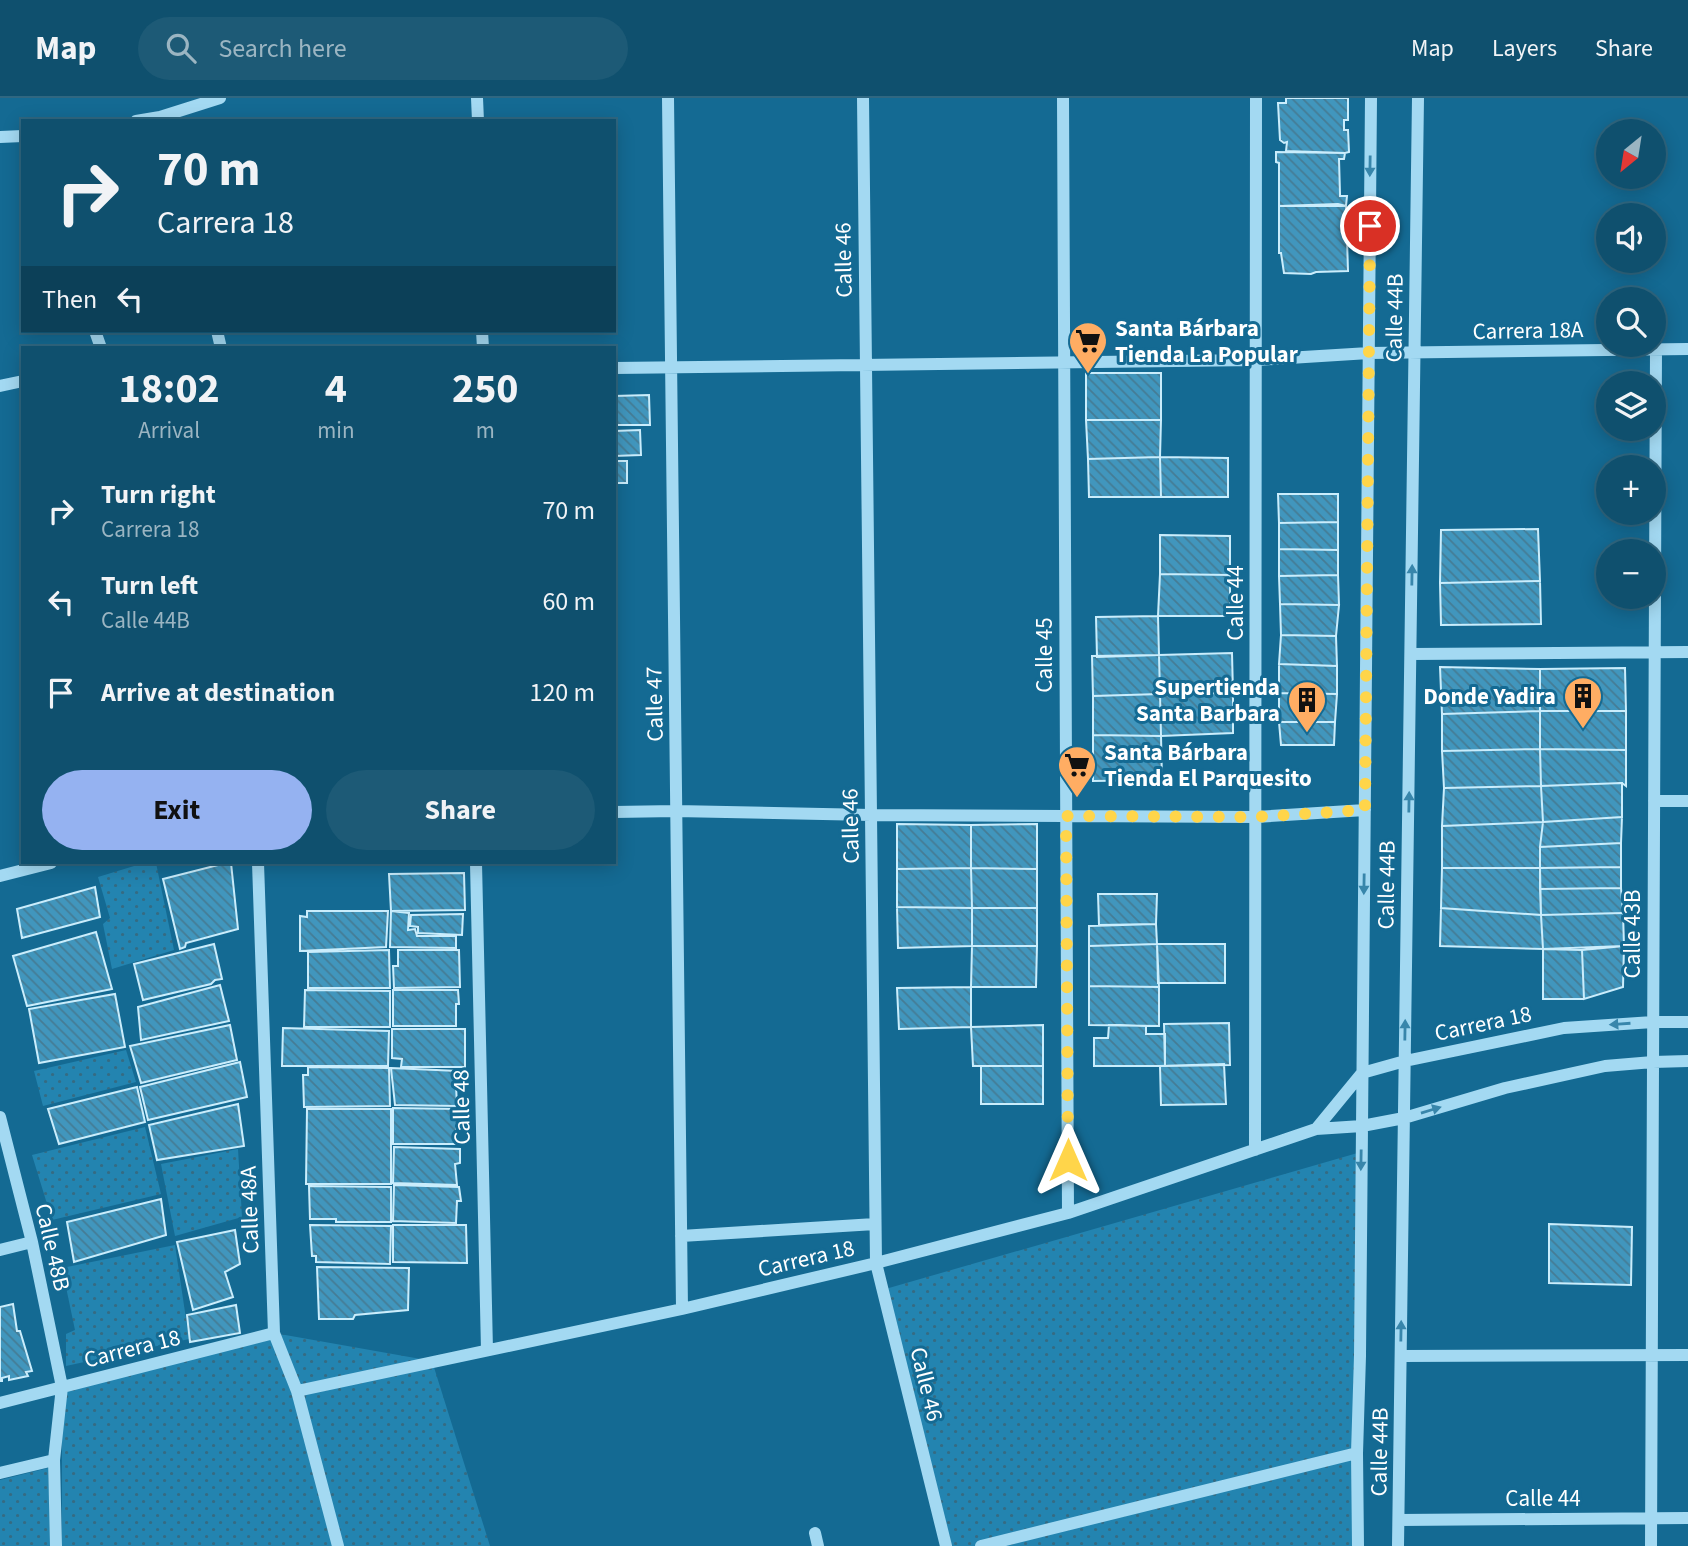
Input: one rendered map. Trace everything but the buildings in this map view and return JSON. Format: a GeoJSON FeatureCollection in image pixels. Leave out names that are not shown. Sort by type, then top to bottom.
{"type":"FeatureCollection","features":[{"type":"Feature","properties":{"kind":"street"},"geometry":{"type":"LineString","coordinates":[[148,119],[220,98]]}},
{"type":"Feature","properties":{"kind":"street"},"geometry":{"type":"LineString","coordinates":[[477,98],[478,119]]}},
{"type":"Feature","properties":{"kind":"street","name":"Calle 47"},"geometry":{"type":"LineString","coordinates":[[668,98],[682,1309]]}},
{"type":"Feature","properties":{"kind":"street","name":"Calle 46"},"geometry":{"type":"LineString","coordinates":[[863,98],[876,1263],[946,1546]]}},
{"type":"Feature","properties":{"kind":"street","name":"Calle 45"},"geometry":{"type":"LineString","coordinates":[[1063,98],[1068,1213]]}},
{"type":"Feature","properties":{"kind":"street","name":"Calle 44"},"geometry":{"type":"LineString","coordinates":[[1255,1150],[1256,98]]}},
{"type":"Feature","properties":{"kind":"street","name":"Calle 44B"},"geometry":{"type":"LineString","coordinates":[[1358,1546],[1371,98]]}},
{"type":"Feature","properties":{"kind":"street","name":"Calle 44B"},"geometry":{"type":"LineString","coordinates":[[1398,1546],[1418,98]]}},
{"type":"Feature","properties":{"kind":"street"},"geometry":{"type":"LineString","coordinates":[[0,137],[21,136]]}},
{"type":"Feature","properties":{"kind":"street","name":"Carrera 18A"},"geometry":{"type":"LineString","coordinates":[[1666,349],[1688,349]]}},
{"type":"Feature","properties":{"kind":"street","name":"Carrera 18A"},"geometry":{"type":"LineString","coordinates":[[616,368],[1256,360],[1369,353],[1596,350]]}},
{"type":"Feature","properties":{"kind":"street","name":"Calle 43B"},"geometry":{"type":"LineString","coordinates":[[1651,1546],[1656,357]]}},
{"type":"Feature","properties":{"kind":"street"},"geometry":{"type":"LineString","coordinates":[[0,386],[21,381]]}},
{"type":"Feature","properties":{"kind":"street"},"geometry":{"type":"LineString","coordinates":[[1411,654],[1688,652]]}},
{"type":"Feature","properties":{"kind":"street"},"geometry":{"type":"LineString","coordinates":[[1654,801],[1688,801]]}},
{"type":"Feature","properties":{"kind":"street"},"geometry":{"type":"LineString","coordinates":[[616,812],[1255,817],[1365,810]]}},
{"type":"Feature","properties":{"kind":"street"},"geometry":{"type":"LineString","coordinates":[[0,876],[47,864]]}},
{"type":"Feature","properties":{"kind":"street","name":"Calle 48A"},"geometry":{"type":"LineString","coordinates":[[258,864],[274,1333],[297,1391],[338,1546]]}},
{"type":"Feature","properties":{"kind":"street","name":"Calle 48"},"geometry":{"type":"LineString","coordinates":[[476,864],[487,1350]]}},
{"type":"Feature","properties":{"kind":"street","name":"Carrera 18"},"geometry":{"type":"LineString","coordinates":[[1362,1073],[1405,1060],[1564,1028],[1688,1022]]}},
{"type":"Feature","properties":{"kind":"street","name":"Carrera 18"},"geometry":{"type":"LineString","coordinates":[[297,1391],[682,1309],[876,1263],[1068,1213],[1316,1129],[1362,1126],[1404,1118],[1506,1088],[1605,1066],[1688,1061]]}},
{"type":"Feature","properties":{"kind":"street"},"geometry":{"type":"LineString","coordinates":[[1316,1129],[1362,1073]]}},
{"type":"Feature","properties":{"kind":"street","name":"Calle 48B"},"geometry":{"type":"LineString","coordinates":[[0,1118],[32,1242],[62,1387],[54,1460],[56,1546]]}},
{"type":"Feature","properties":{"kind":"street"},"geometry":{"type":"LineString","coordinates":[[681,1236],[875,1224]]}},
{"type":"Feature","properties":{"kind":"street"},"geometry":{"type":"LineString","coordinates":[[0,1250],[32,1242]]}},
{"type":"Feature","properties":{"kind":"street","name":"Carrera 18"},"geometry":{"type":"LineString","coordinates":[[0,1404],[274,1333]]}},
{"type":"Feature","properties":{"kind":"street"},"geometry":{"type":"LineString","coordinates":[[1401,1356],[1688,1355]]}},
{"type":"Feature","properties":{"kind":"street"},"geometry":{"type":"LineString","coordinates":[[981,1546],[1357,1453]]}},
{"type":"Feature","properties":{"kind":"street"},"geometry":{"type":"LineString","coordinates":[[0,1473],[54,1460]]}},
{"type":"Feature","properties":{"kind":"street","name":"Calle 44"},"geometry":{"type":"LineString","coordinates":[[1399,1520],[1688,1518]]}},
{"type":"Feature","properties":{"kind":"shaded area"},"geometry":{"type":"Polygon","coordinates":[[[141,864],[156,864],[174,950],[112,969],[103,924],[110,918],[98,877],[141,864]]]}},
{"type":"Feature","properties":{"kind":"shaded area"},"geometry":{"type":"Polygon","coordinates":[[[126,1050],[136,1082],[43,1106],[34,1071],[126,1050]]]}},
{"type":"Feature","properties":{"kind":"shaded area"},"geometry":{"type":"Polygon","coordinates":[[[145,1127],[161,1194],[52,1220],[32,1155],[145,1127]]]}},
{"type":"Feature","properties":{"kind":"shaded area"},"geometry":{"type":"Polygon","coordinates":[[[238,1149],[242,1217],[175,1236],[161,1164],[238,1149]]]}},
{"type":"Feature","properties":{"kind":"shaded area"},"geometry":{"type":"Polygon","coordinates":[[[1361,1152],[1363,1546],[946,1546],[882,1290],[1361,1152]]]}},
{"type":"Feature","properties":{"kind":"shaded area"},"geometry":{"type":"Polygon","coordinates":[[[175,1245],[189,1339],[66,1366],[66,1334],[75,1330],[62,1268],[175,1245]]]}},
{"type":"Feature","properties":{"kind":"shaded area"},"geometry":{"type":"Polygon","coordinates":[[[274,1333],[432,1361],[490,1546],[62,1546],[62,1387],[274,1333]]]}},
{"type":"Feature","properties":{"kind":"shaded area"},"geometry":{"type":"Polygon","coordinates":[[[48,1468],[51,1546],[0,1546],[0,1480],[48,1468]]]}},
{"type":"Feature","properties":{"kind":"place","name":"Santa Bárbara Tienda La Popular"},"geometry":{"type":"Point","coordinates":[1088,375]}},
{"type":"Feature","properties":{"kind":"place","name":"Donde Yadira"},"geometry":{"type":"Point","coordinates":[1583,730]}},
{"type":"Feature","properties":{"kind":"place","name":"Supertienda Santa Barbara"},"geometry":{"type":"Point","coordinates":[1307,734]}},
{"type":"Feature","properties":{"kind":"place","name":"Santa Bárbara Tienda El Parquesito"},"geometry":{"type":"Point","coordinates":[1077,799]}},
{"type":"Feature","properties":{"kind":"route"},"geometry":{"type":"LineString","coordinates":[[1068,1160],[1066,816],[1255,817],[1365,810],[1370,226]]}}]}
